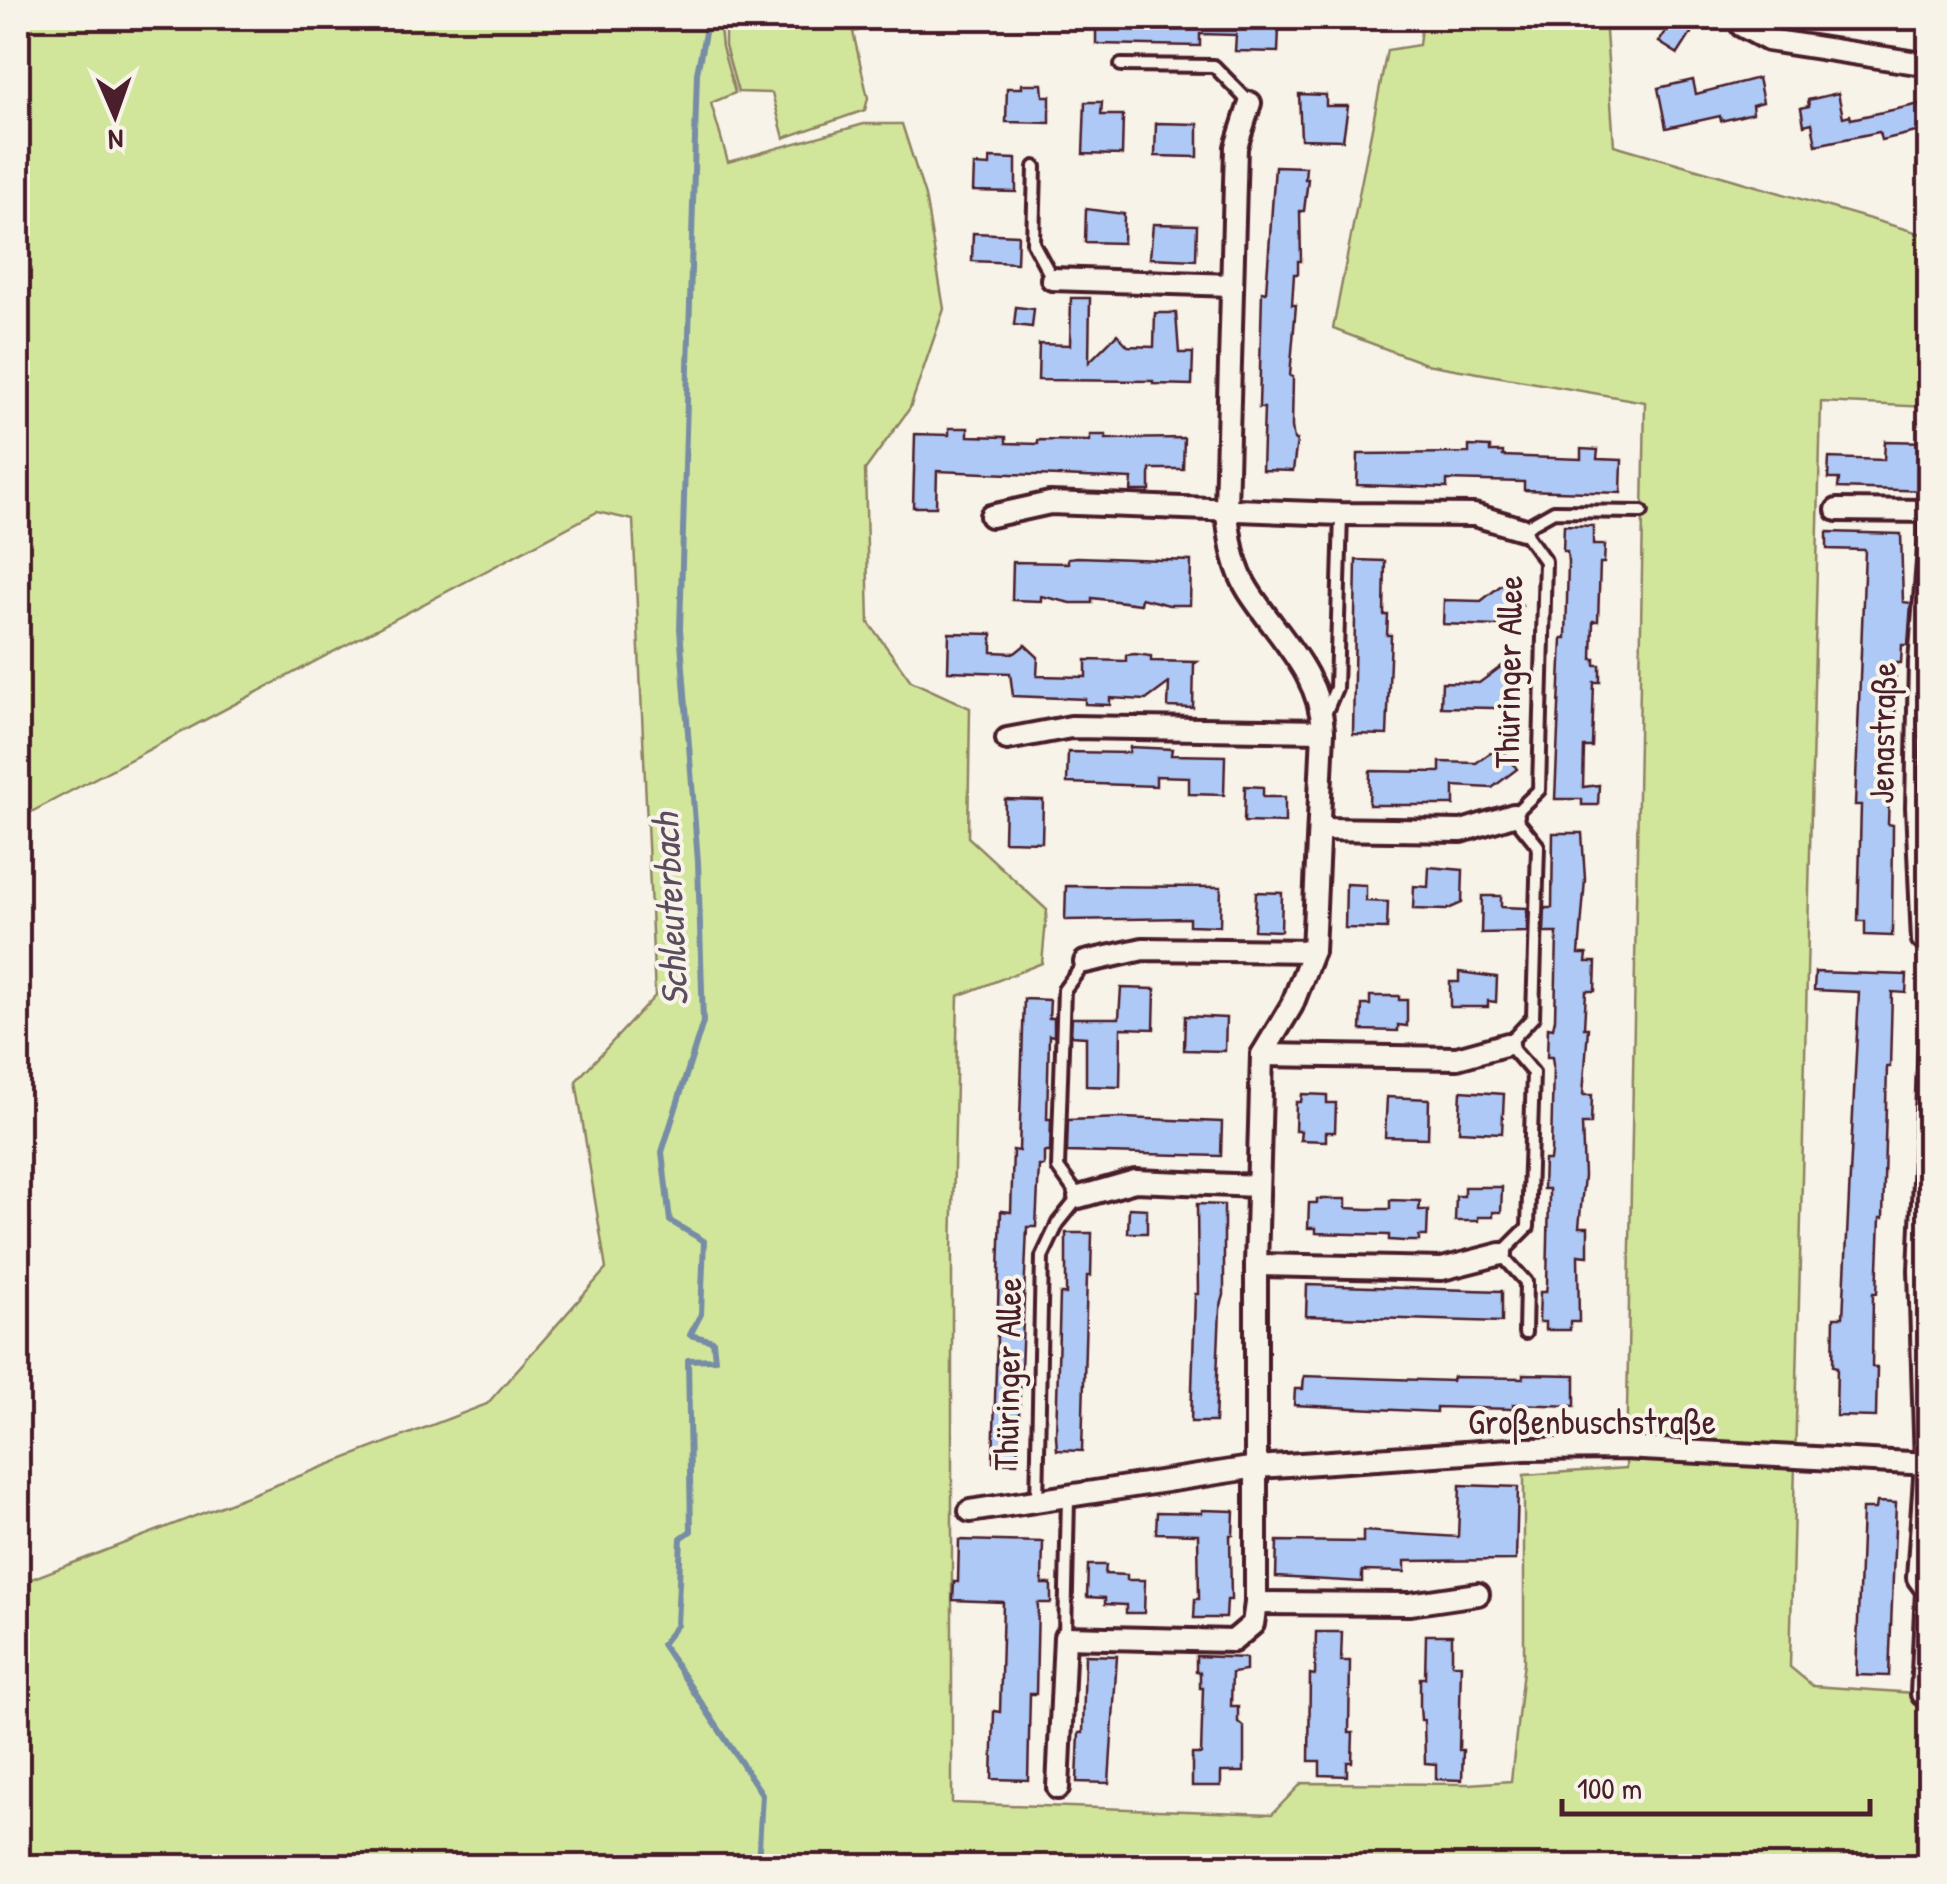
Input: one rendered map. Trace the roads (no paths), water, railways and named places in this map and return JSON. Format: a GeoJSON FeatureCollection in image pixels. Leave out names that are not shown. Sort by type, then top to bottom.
{"type":"FeatureCollection","features":[{"type":"Feature","properties":{"kind":"street"},"geometry":{"type":"LineString","coordinates":[[1740,18],[1742,26],[1768,40],[1930,65]]}},
{"type":"Feature","properties":{"kind":"street"},"geometry":{"type":"LineString","coordinates":[[1058,1788],[1064,1637],[1233,1641],[1253,1624],[1256,1603],[1256,1264],[1262,1055],[1292,1004],[1313,951],[1323,725],[1301,660],[1246,587],[1232,550],[1226,508],[1236,147],[1250,103]]}},
{"type":"Feature","properties":{"kind":"street"},"geometry":{"type":"LineString","coordinates":[[1052,279],[1232,284]]}},
{"type":"Feature","properties":{"kind":"street","name":"Thüringer Allee"},"geometry":{"type":"LineString","coordinates":[[991,516],[1050,503],[1474,515],[1522,530]]}},
{"type":"Feature","properties":{"kind":"street","name":"Jenastraße"},"geometry":{"type":"LineString","coordinates":[[1837,510],[1928,511]]}},
{"type":"Feature","properties":{"kind":"street"},"geometry":{"type":"LineString","coordinates":[[1008,739],[1071,726],[1323,725]]}},
{"type":"Feature","properties":{"kind":"street","name":"Thüringer Allee"},"geometry":{"type":"LineString","coordinates":[[1320,828],[1462,831],[1514,816]]}},
{"type":"Feature","properties":{"kind":"street"},"geometry":{"type":"LineString","coordinates":[[1086,962],[1143,948],[1313,951]]}},
{"type":"Feature","properties":{"kind":"street"},"geometry":{"type":"LineString","coordinates":[[1262,1055],[1457,1058],[1508,1044]]}},
{"type":"Feature","properties":{"kind":"street"},"geometry":{"type":"LineString","coordinates":[[1922,1694],[1928,1590],[1918,1578],[1928,1464],[1920,1270],[1930,1044]]}},
{"type":"Feature","properties":{"kind":"street"},"geometry":{"type":"LineString","coordinates":[[1079,1197],[1135,1180],[1258,1186]]}},
{"type":"Feature","properties":{"kind":"street"},"geometry":{"type":"LineString","coordinates":[[1256,1264],[1442,1269],[1502,1254]]}},
{"type":"Feature","properties":{"kind":"street","name":"Großenbuschstraße"},"geometry":{"type":"LineString","coordinates":[[970,1511],[1258,1468],[1524,1448],[1624,1448],[1928,1464]]}},
{"type":"Feature","properties":{"kind":"street"},"geometry":{"type":"LineString","coordinates":[[1256,1603],[1410,1604],[1478,1594]]}},
{"type":"Feature","properties":{"kind":"lane"},"geometry":{"type":"LineString","coordinates":[[1121,65],[1214,66],[1250,103]]}},
{"type":"Feature","properties":{"kind":"lane"},"geometry":{"type":"LineString","coordinates":[[1035,167],[1033,243],[1052,279]]}},
{"type":"Feature","properties":{"kind":"lane"},"geometry":{"type":"LineString","coordinates":[[1522,530],[1554,511],[1642,512]]}},
{"type":"Feature","properties":{"kind":"lane","name":"Jenastraße"},"geometry":{"type":"LineString","coordinates":[[1928,511],[1915,662],[1912,806],[1918,941],[1930,952]]}},
{"type":"Feature","properties":{"kind":"lane"},"geometry":{"type":"LineString","coordinates":[[1323,725],[1336,688],[1341,514]]}},
{"type":"Feature","properties":{"kind":"lane","name":"Thüringer Allee"},"geometry":{"type":"LineString","coordinates":[[1508,1044],[1533,1017],[1538,846],[1514,816],[1539,790],[1545,562],[1522,530]]}},
{"type":"Feature","properties":{"kind":"lane"},"geometry":{"type":"LineString","coordinates":[[1079,1197],[1058,1168],[1064,990],[1086,962]]}},
{"type":"Feature","properties":{"kind":"lane"},"geometry":{"type":"LineString","coordinates":[[1508,1044],[1533,1073],[1528,1227],[1502,1254],[1526,1282],[1525,1333]]}},
{"type":"Feature","properties":{"kind":"lane","name":"Thüringer Allee"},"geometry":{"type":"LineString","coordinates":[[1037,1504],[1042,1257],[1058,1223],[1079,1197]]}},
{"type":"Feature","properties":{"kind":"lane"},"geometry":{"type":"LineString","coordinates":[[1064,1637],[1068,1498]]}},
{"type":"Feature","properties":{"kind":"waterway","name":"Schleuterbach"},"geometry":{"type":"LineString","coordinates":[[708,18],[697,73],[680,629],[698,862],[703,1022],[662,1152],[670,1221],[704,1241],[701,1314],[690,1335],[713,1341],[715,1359],[688,1360],[691,1531],[681,1538],[677,1625],[662,1644],[762,1794],[758,1866]]}}]}
